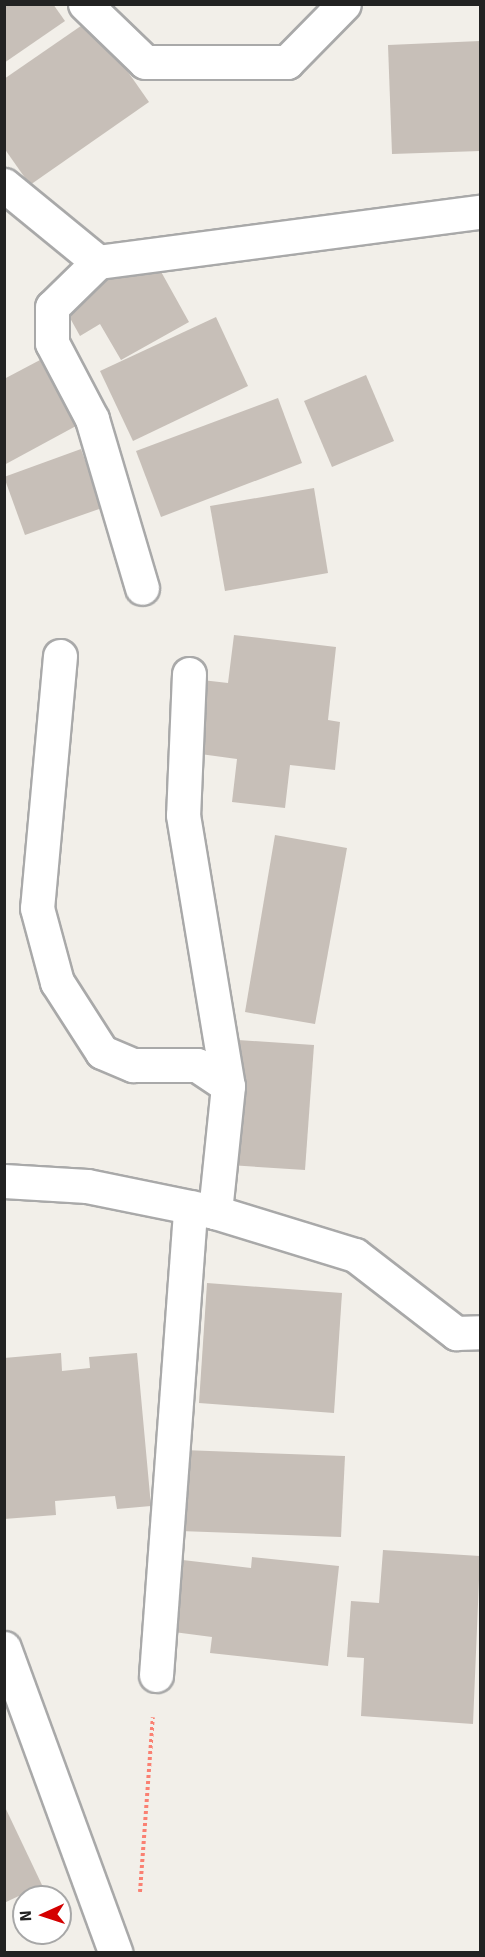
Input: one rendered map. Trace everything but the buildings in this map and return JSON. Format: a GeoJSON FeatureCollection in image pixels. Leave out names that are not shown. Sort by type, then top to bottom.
{"type":"FeatureCollection","features":[{"type":"Feature","properties":{"kind":"street"},"geometry":{"type":"LineString","coordinates":[[85,4],[145,62],[287,62],[344,4]]}},
{"type":"Feature","properties":{"kind":"street"},"geometry":{"type":"LineString","coordinates":[[4,185],[98,262]]}},
{"type":"Feature","properties":{"kind":"street"},"geometry":{"type":"LineString","coordinates":[[142,588],[92,419],[52,343],[52,307],[98,262],[480,212]]}},
{"type":"Feature","properties":{"kind":"street"},"geometry":{"type":"LineString","coordinates":[[60,656],[37,908],[57,982],[102,1052],[133,1065],[196,1065],[228,1086]]}},
{"type":"Feature","properties":{"kind":"street"},"geometry":{"type":"LineString","coordinates":[[156,1675],[202,1210],[228,1086],[183,815],[189,674]]}},
{"type":"Feature","properties":{"kind":"street"},"geometry":{"type":"LineString","coordinates":[[4,1181],[87,1186],[202,1210],[355,1255],[456,1333],[480,1332]]}},
{"type":"Feature","properties":{"kind":"street"},"geometry":{"type":"LineString","coordinates":[[4,1648],[115,1953]]}},
{"type":"Feature","properties":{"kind":"path"},"geometry":{"type":"LineString","coordinates":[[140,1906],[156,1675]]}}]}
